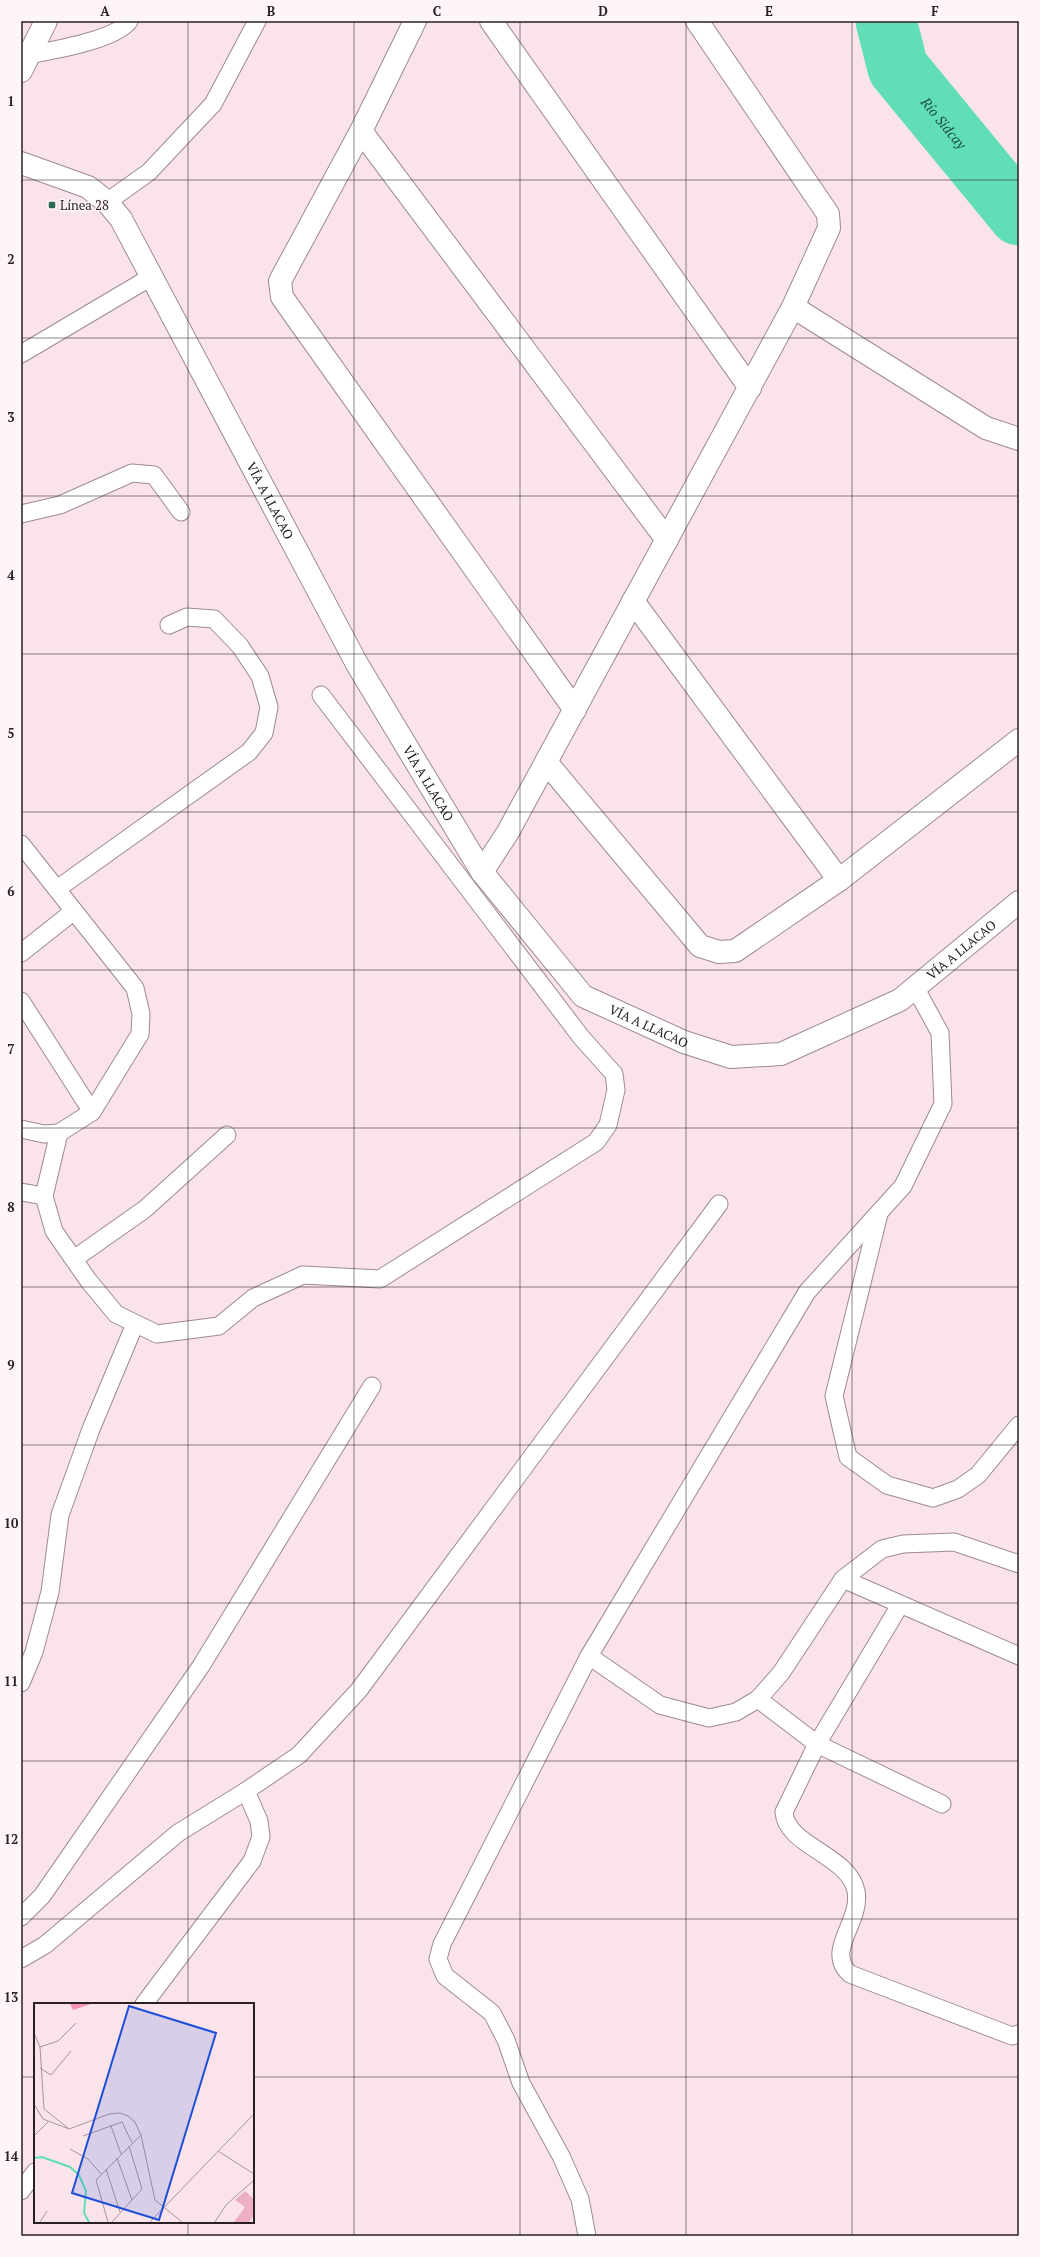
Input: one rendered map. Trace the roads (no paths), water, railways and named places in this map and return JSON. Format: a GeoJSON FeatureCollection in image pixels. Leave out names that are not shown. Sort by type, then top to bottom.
{"type":"FeatureCollection","features":[{"type":"Feature","properties":{"kind":"street"},"geometry":{"type":"LineString","coordinates":[[25,63],[46,21]]}},
{"type":"Feature","properties":{"kind":"street"},"geometry":{"type":"LineString","coordinates":[[415,21],[361,131],[280,281],[282,297],[575,710]]}},
{"type":"Feature","properties":{"kind":"street"},"geometry":{"type":"LineString","coordinates":[[491,21],[750,388]]}},
{"type":"Feature","properties":{"kind":"street"},"geometry":{"type":"LineString","coordinates":[[482,872],[508,832],[750,388],[793,307],[825,241],[829,228],[828,214],[697,21]]}},
{"type":"Feature","properties":{"kind":"street"},"geometry":{"type":"LineString","coordinates":[[361,131],[667,540]]}},
{"type":"Feature","properties":{"kind":"street","name":"VÍA A LLACAO"},"geometry":{"type":"LineString","coordinates":[[21,163],[88,186],[107,202],[121,219],[357,664],[482,872],[583,996],[684,1042],[731,1057],[781,1054],[900,1000],[1019,902]]}},
{"type":"Feature","properties":{"kind":"street"},"geometry":{"type":"LineString","coordinates":[[793,307],[986,428],[1019,439]]}},
{"type":"Feature","properties":{"kind":"street"},"geometry":{"type":"LineString","coordinates":[[633,602],[839,880]]}},
{"type":"Feature","properties":{"kind":"street"},"geometry":{"type":"LineString","coordinates":[[546,762],[700,946],[719,952],[734,950],[839,880],[1019,740]]}},
{"type":"Feature","properties":{"kind":"lane"},"geometry":{"type":"LineString","coordinates":[[25,63],[124,28],[129,21]]}},
{"type":"Feature","properties":{"kind":"lane"},"geometry":{"type":"LineString","coordinates":[[107,202],[149,172],[213,104],[257,21]]}},
{"type":"Feature","properties":{"kind":"lane"},"geometry":{"type":"LineString","coordinates":[[21,354],[151,277]]}},
{"type":"Feature","properties":{"kind":"lane"},"geometry":{"type":"LineString","coordinates":[[21,513],[60,505],[132,473],[142,472],[154,475],[181,512]]}},
{"type":"Feature","properties":{"kind":"lane"},"geometry":{"type":"LineString","coordinates":[[57,889],[249,752],[264,732],[269,707],[260,676],[240,646],[214,619],[187,617],[169,625]]}},
{"type":"Feature","properties":{"kind":"lane"},"geometry":{"type":"LineString","coordinates":[[59,1133],[44,1196],[54,1231],[116,1314],[157,1334],[220,1326],[253,1298],[303,1275],[380,1279],[596,1142],[608,1124],[616,1090],[614,1074],[581,1037],[321,695]]}},
{"type":"Feature","properties":{"kind":"lane"},"geometry":{"type":"LineString","coordinates":[[21,844],[135,988],[141,1014],[140,1034],[92,1112],[59,1133],[44,1134],[21,1129]]}},
{"type":"Feature","properties":{"kind":"lane"},"geometry":{"type":"LineString","coordinates":[[21,953],[74,911]]}},
{"type":"Feature","properties":{"kind":"lane"},"geometry":{"type":"LineString","coordinates":[[587,2236],[580,2199],[561,2156],[521,2083],[506,2040],[492,2014],[445,1976],[438,1959],[442,1944],[590,1656],[807,1292],[903,1186],[943,1104],[940,1032],[915,987]]}},
{"type":"Feature","properties":{"kind":"lane"},"geometry":{"type":"LineString","coordinates":[[21,1001],[92,1112]]}},
{"type":"Feature","properties":{"kind":"lane"},"geometry":{"type":"LineString","coordinates":[[74,1259],[145,1209],[227,1135]]}},
{"type":"Feature","properties":{"kind":"lane"},"geometry":{"type":"LineString","coordinates":[[21,1192],[44,1196]]}},
{"type":"Feature","properties":{"kind":"lane"},"geometry":{"type":"LineString","coordinates":[[21,1959],[45,1945],[178,1832],[246,1791],[300,1755],[359,1690],[719,1204]]}},
{"type":"Feature","properties":{"kind":"lane"},"geometry":{"type":"LineString","coordinates":[[879,1212],[834,1396],[848,1457],[887,1485],[933,1498],[958,1489],[978,1475],[1019,1425]]}},
{"type":"Feature","properties":{"kind":"lane"},"geometry":{"type":"LineString","coordinates":[[21,1683],[34,1652],[50,1592],[60,1514],[91,1429],[135,1324]]}},
{"type":"Feature","properties":{"kind":"lane"},"geometry":{"type":"LineString","coordinates":[[21,1917],[42,1896],[201,1666],[372,1386]]}},
{"type":"Feature","properties":{"kind":"lane"},"geometry":{"type":"LineString","coordinates":[[590,1656],[660,1705],[708,1718],[736,1712],[758,1699],[781,1673],[843,1579],[882,1549],[903,1544],[954,1542],[1019,1564]]}},
{"type":"Feature","properties":{"kind":"lane"},"geometry":{"type":"LineString","coordinates":[[843,1579],[1019,1656]]}},
{"type":"Feature","properties":{"kind":"lane"},"geometry":{"type":"LineString","coordinates":[[900,1605],[817,1744],[784,1812],[784,1822],[793,1831],[845,1870],[856,1890],[855,1912],[840,1954],[842,1966],[850,1974],[1012,2036],[1019,2034]]}},
{"type":"Feature","properties":{"kind":"lane"},"geometry":{"type":"LineString","coordinates":[[758,1699],[817,1744],[942,1804]]}},
{"type":"Feature","properties":{"kind":"lane"},"geometry":{"type":"LineString","coordinates":[[145,2003],[252,1861],[261,1837],[259,1821],[246,1791]]}},
{"type":"Feature","properties":{"kind":"lane"},"geometry":{"type":"LineString","coordinates":[[21,2191],[34,2173]]}},
{"type":"Feature","properties":{"kind":"waterway","name":"Río Sidcay"},"geometry":{"type":"LineString","coordinates":[[886,21],[898,68],[1019,215]]}},
{"type":"Feature","properties":{"kind":"place","name":"Línea 28"},"geometry":{"type":"Point","coordinates":[52,205]}}]}
